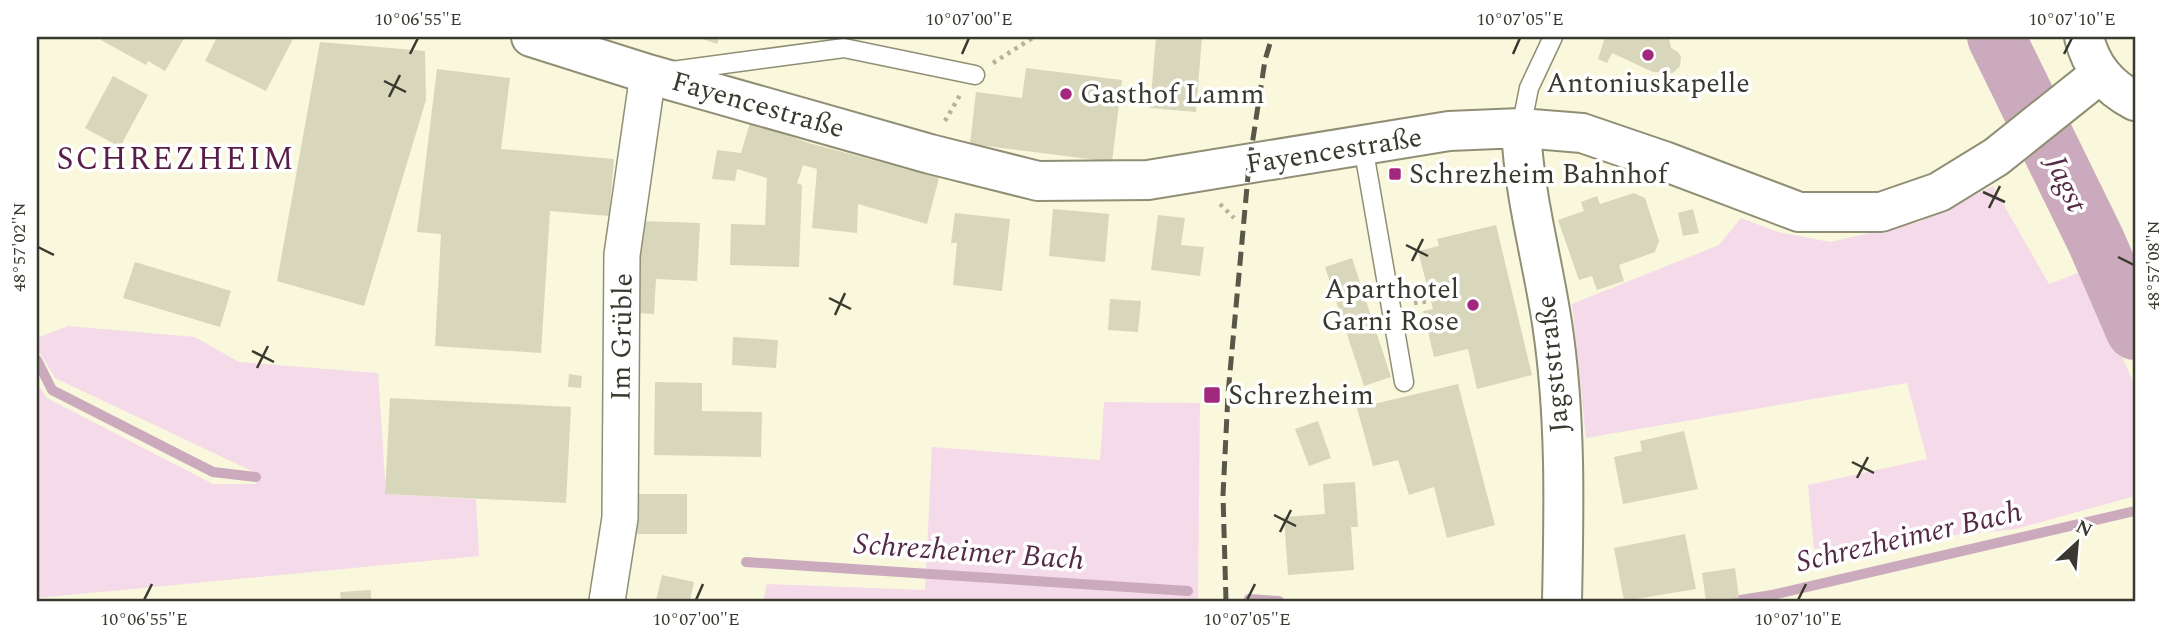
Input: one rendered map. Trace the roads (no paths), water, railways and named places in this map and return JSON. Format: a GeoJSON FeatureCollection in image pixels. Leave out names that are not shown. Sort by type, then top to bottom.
{"type":"FeatureCollection","features":[{"type":"Feature","properties":{"kind":"main road","name":"Fayencestraße"},"geometry":{"type":"LineString","coordinates":[[531,37],[648,74],[930,154],[1038,181],[1148,180],[1449,131],[1521,128],[1582,133],[1800,212],[1881,212],[1939,192],[1996,157],[2100,74]]}},
{"type":"Feature","properties":{"kind":"main road"},"geometry":{"type":"LineString","coordinates":[[2084,37],[2087,51],[2100,74],[2118,92],[2135,101]]}},
{"type":"Feature","properties":{"kind":"main road","name":"Jagststraße"},"geometry":{"type":"LineString","coordinates":[[1521,128],[1523,170],[1552,324],[1562,421],[1562,601]]}},
{"type":"Feature","properties":{"kind":"street","name":"Im Grüble"},"geometry":{"type":"LineString","coordinates":[[607,601],[620,518],[622,255],[648,74]]}},
{"type":"Feature","properties":{"kind":"lane"},"geometry":{"type":"LineString","coordinates":[[1521,128],[1530,88],[1553,37]]}},
{"type":"Feature","properties":{"kind":"lane"},"geometry":{"type":"LineString","coordinates":[[648,74],[844,48],[975,75]]}},
{"type":"Feature","properties":{"kind":"lane"},"geometry":{"type":"LineString","coordinates":[[1363,146],[1404,382]]}},
{"type":"Feature","properties":{"kind":"waterway","name":"Jagst"},"geometry":{"type":"LineString","coordinates":[[1996,37],[2096,241],[2135,331]]}},
{"type":"Feature","properties":{"kind":"waterway","name":"Schrezheimer Bach"},"geometry":{"type":"LineString","coordinates":[[37,360],[52,390],[213,472],[256,477]]}},
{"type":"Feature","properties":{"kind":"waterway","name":"Schrezheimer Bach"},"geometry":{"type":"LineString","coordinates":[[1734,601],[1772,595],[2135,511]]}},
{"type":"Feature","properties":{"kind":"waterway","name":"Schrezheimer Bach"},"geometry":{"type":"LineString","coordinates":[[746,562],[1188,591]]}},
{"type":"Feature","properties":{"kind":"waterway","name":"Schrezheimer Bach"},"geometry":{"type":"LineString","coordinates":[[1249,599],[1279,601]]}},
{"type":"Feature","properties":{"kind":"railway"},"geometry":{"type":"LineString","coordinates":[[1226,601],[1223,495],[1228,394],[1249,165],[1265,60],[1272,37]]}},
{"type":"Feature","properties":{"kind":"place","name":"Antoniuskapelle"},"geometry":{"type":"Point","coordinates":[1648,55]}},
{"type":"Feature","properties":{"kind":"place","name":"Gasthof Lamm"},"geometry":{"type":"Point","coordinates":[1066,94]}},
{"type":"Feature","properties":{"kind":"place","name":"Schrezheim Bahnhof"},"geometry":{"type":"Point","coordinates":[1395,174]}},
{"type":"Feature","properties":{"kind":"place","name":"Aparthotel Garni Rose"},"geometry":{"type":"Point","coordinates":[1473,305]}},
{"type":"Feature","properties":{"kind":"place","name":"Schrezheim"},"geometry":{"type":"Point","coordinates":[1212,395]}},
{"type":"Feature","properties":{"kind":"district","name":"SCHREZHEIM"},"geometry":{"type":"Point","coordinates":[176,159]}}]}
